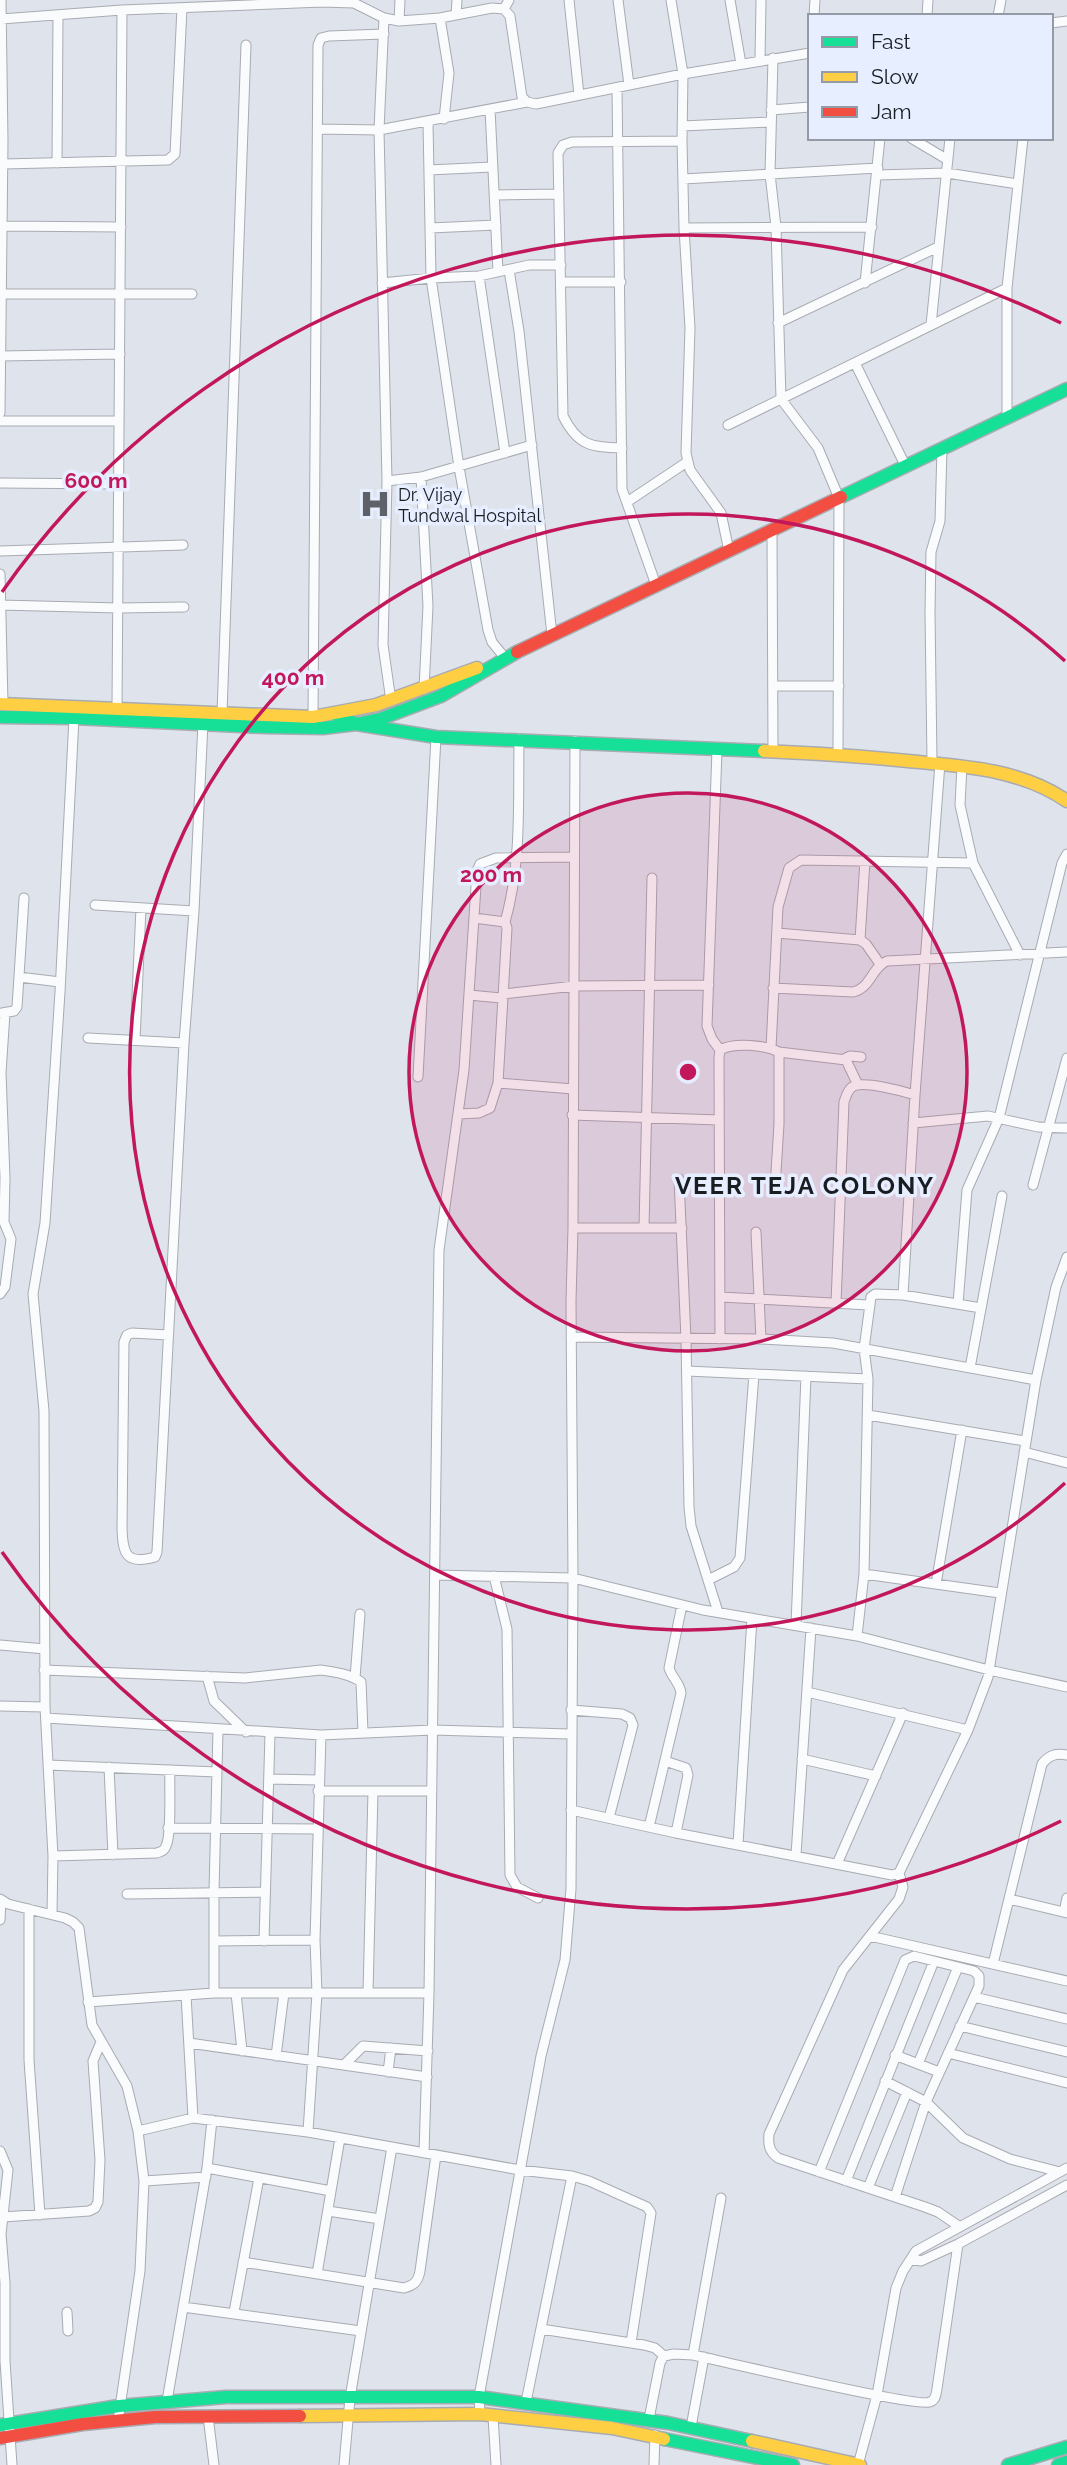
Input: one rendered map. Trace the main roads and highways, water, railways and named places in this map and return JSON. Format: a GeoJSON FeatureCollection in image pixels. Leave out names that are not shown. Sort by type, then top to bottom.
{"type":"FeatureCollection","features":[{"type":"Feature","properties":{"kind":"main road"},"geometry":{"type":"LineString","coordinates":[[2,704],[313,717],[336,715],[391,701],[500,661],[1067,389]]}},
{"type":"Feature","properties":{"kind":"main road"},"geometry":{"type":"LineString","coordinates":[[0,717],[323,728],[380,719],[441,696],[479,676],[500,661]]}},
{"type":"Feature","properties":{"kind":"main road"},"geometry":{"type":"LineString","coordinates":[[336,715],[356,724],[436,737],[838,754],[962,766],[998,771],[1054,792],[1067,801]]}},
{"type":"Feature","properties":{"kind":"main road"},"geometry":{"type":"LineString","coordinates":[[5,2431],[119,2406],[167,2401],[226,2397],[479,2397],[649,2419],[859,2465]]}},
{"type":"Feature","properties":{"kind":"main road"},"geometry":{"type":"LineString","coordinates":[[5,2431],[155,2417],[487,2415],[655,2435],[793,2465]]}},
{"type":"Feature","properties":{"kind":"main road"},"geometry":{"type":"LineString","coordinates":[[1008,2465],[1067,2447]]}},
{"type":"Feature","properties":{"kind":"main road"},"geometry":{"type":"LineString","coordinates":[[1058,2465],[1067,2462]]}},
{"type":"Feature","properties":{"kind":"place","name":"Dr. Vijay Tundwal Hospital"},"geometry":{"type":"Point","coordinates":[375,504]}},
{"type":"Feature","properties":{"kind":"district","name":"VEER TEJA COLONY"},"geometry":{"type":"Point","coordinates":[805,1185]}}]}
